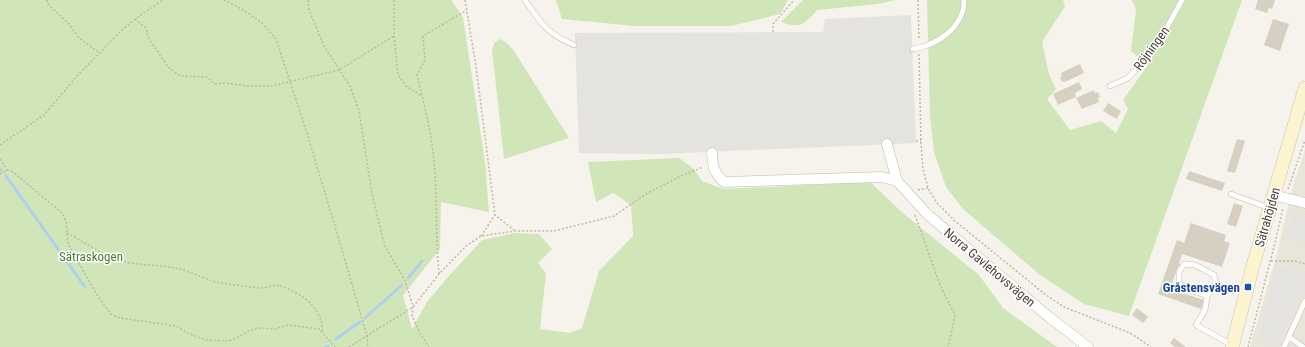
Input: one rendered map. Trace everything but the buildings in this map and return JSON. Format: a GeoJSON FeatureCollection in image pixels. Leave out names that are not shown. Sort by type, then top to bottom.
{"type":"FeatureCollection","features":[{"type":"Feature","properties":{"kind":"street","name":"Sätrahöjden"},"geometry":{"type":"LineString","coordinates":[[1234,346],[1276,200],[1305,88]]}},
{"type":"Feature","properties":{"kind":"street","name":"Norra Gavlehovsvägen"},"geometry":{"type":"LineString","coordinates":[[887,144],[897,181],[927,214],[1088,347]]}},
{"type":"Feature","properties":{"kind":"street"},"geometry":{"type":"LineString","coordinates":[[712,153],[712,163],[715,172],[724,182],[882,177],[897,181]]}},
{"type":"Feature","properties":{"kind":"street"},"geometry":{"type":"LineString","coordinates":[[1276,200],[1305,204]]}},
{"type":"Feature","properties":{"kind":"lane"},"geometry":{"type":"LineString","coordinates":[[525,0],[543,26],[559,39],[574,45]]}},
{"type":"Feature","properties":{"kind":"lane"},"geometry":{"type":"LineString","coordinates":[[912,48],[919,48],[932,44],[955,26],[963,12],[964,0]]}},
{"type":"Feature","properties":{"kind":"lane","name":"Röjningen"},"geometry":{"type":"LineString","coordinates":[[1110,86],[1128,78],[1148,56],[1182,0]]}},
{"type":"Feature","properties":{"kind":"lane"},"geometry":{"type":"LineString","coordinates":[[1231,194],[1276,200]]}},
{"type":"Feature","properties":{"kind":"lane"},"geometry":{"type":"LineString","coordinates":[[1207,296],[1185,288],[1178,283],[1180,272],[1184,264],[1195,265],[1214,275],[1216,286],[1207,296],[1205,310],[1196,325],[1234,346]]}},
{"type":"Feature","properties":{"kind":"lane"},"geometry":{"type":"LineString","coordinates":[[1284,347],[1305,301]]}},
{"type":"Feature","properties":{"kind":"lane"},"geometry":{"type":"LineString","coordinates":[[1289,337],[1303,347]]}},
{"type":"Feature","properties":{"kind":"path"},"geometry":{"type":"LineString","coordinates":[[46,0],[47,3],[69,24],[79,38],[100,53]]}},
{"type":"Feature","properties":{"kind":"path"},"geometry":{"type":"LineString","coordinates":[[0,144],[44,115],[78,75],[135,19],[163,0]]}},
{"type":"Feature","properties":{"kind":"path"},"geometry":{"type":"LineString","coordinates":[[224,0],[245,11],[262,24],[276,39],[338,235],[367,336],[368,347]]}},
{"type":"Feature","properties":{"kind":"path"},"geometry":{"type":"LineString","coordinates":[[308,0],[309,10],[324,46],[350,86],[359,112],[372,194],[383,239],[386,248],[405,280],[413,307],[412,316],[421,335],[429,347]]}},
{"type":"Feature","properties":{"kind":"path"},"geometry":{"type":"LineString","coordinates":[[394,0],[394,36],[398,75],[406,86],[422,96]]}},
{"type":"Feature","properties":{"kind":"path"},"geometry":{"type":"LineString","coordinates":[[349,347],[413,307],[439,274],[466,246],[481,236],[495,215],[476,66],[465,0]]}},
{"type":"Feature","properties":{"kind":"path"},"geometry":{"type":"LineString","coordinates":[[773,32],[773,24],[794,0]]}},
{"type":"Feature","properties":{"kind":"path"},"geometry":{"type":"LineString","coordinates":[[918,0],[921,141],[928,188],[937,203],[955,221],[1046,295],[1064,307],[1130,333],[1151,347]]}},
{"type":"Feature","properties":{"kind":"path"},"geometry":{"type":"LineString","coordinates":[[439,274],[436,246],[437,214],[433,151],[417,75],[425,60],[423,36],[467,10]]}},
{"type":"Feature","properties":{"kind":"path"},"geometry":{"type":"LineString","coordinates":[[135,19],[146,28],[148,37],[168,68],[180,76],[207,77],[215,84],[231,83],[248,86],[272,86],[339,70],[394,36]]}},
{"type":"Feature","properties":{"kind":"path"},"geometry":{"type":"LineString","coordinates":[[1248,347],[1271,261],[1276,200],[1305,140]]}},
{"type":"Feature","properties":{"kind":"path"},"geometry":{"type":"LineString","coordinates":[[916,141],[921,141]]}},
{"type":"Feature","properties":{"kind":"path"},"geometry":{"type":"LineString","coordinates":[[0,160],[8,170],[13,172],[62,213],[66,221],[68,244],[97,295],[111,314],[120,318],[177,326],[187,333],[206,340],[228,341],[237,338],[250,330],[260,328],[274,329],[288,325],[319,329],[335,347]]}},
{"type":"Feature","properties":{"kind":"path"},"geometry":{"type":"LineString","coordinates":[[481,236],[515,231],[554,231],[614,216],[646,194],[679,177],[712,163]]}},
{"type":"Feature","properties":{"kind":"path"},"geometry":{"type":"LineString","coordinates":[[0,174],[8,170]]}},
{"type":"Feature","properties":{"kind":"path"},"geometry":{"type":"LineString","coordinates":[[914,213],[940,285],[955,315],[948,347]]}},
{"type":"Feature","properties":{"kind":"path"},"geometry":{"type":"LineString","coordinates":[[495,215],[515,231]]}},
{"type":"Feature","properties":{"kind":"path"},"geometry":{"type":"LineString","coordinates":[[67,233],[92,248],[115,259],[136,265],[176,268],[219,283],[262,288],[280,285],[295,292],[310,302],[319,313],[323,323],[322,332]]}},
{"type":"Feature","properties":{"kind":"path"},"geometry":{"type":"LineString","coordinates":[[1271,261],[1295,261],[1305,264]]}},
{"type":"Feature","properties":{"kind":"shaded area"},"geometry":{"type":"Polygon","coordinates":[[[911,15],[916,143],[661,154],[579,153],[575,33],[823,32],[825,19],[911,15]]]}},
{"type":"Feature","properties":{"kind":"shaded area"},"geometry":{"type":"Polygon","coordinates":[[[1305,149],[1305,347],[1250,347],[1277,254],[1291,193],[1305,149]]]}},
{"type":"Feature","properties":{"kind":"shaded area"},"geometry":{"type":"Polygon","coordinates":[[[1293,212],[1305,216],[1305,241],[1286,236],[1293,212]]]}},
{"type":"Feature","properties":{"kind":"shaded area"},"geometry":{"type":"Polygon","coordinates":[[[1276,266],[1305,273],[1305,288],[1301,292],[1278,347],[1257,340],[1276,266]]]}},
{"type":"Feature","properties":{"kind":"green space","name":"Sätraskogen"},"geometry":{"type":"Polygon","coordinates":[[[0,0],[451,0],[463,17],[485,162],[489,212],[441,202],[440,249],[403,295],[412,329],[427,302],[482,240],[515,233],[539,234],[552,249],[538,263],[546,273],[540,329],[570,333],[582,328],[599,271],[633,236],[631,205],[613,193],[596,202],[588,162],[679,158],[694,169],[702,181],[723,189],[870,182],[904,214],[979,275],[1003,308],[1057,347],[0,347],[0,0]]]}},
{"type":"Feature","properties":{"kind":"green space"},"geometry":{"type":"Polygon","coordinates":[[[556,0],[788,0],[780,14],[731,26],[634,26],[562,19],[556,0]]]}},
{"type":"Feature","properties":{"kind":"green space"},"geometry":{"type":"Polygon","coordinates":[[[803,0],[895,0],[878,4],[817,10],[809,19],[798,25],[781,22],[803,0]]]}},
{"type":"Feature","properties":{"kind":"green space"},"geometry":{"type":"Polygon","coordinates":[[[927,0],[1063,0],[1065,6],[1042,42],[1049,74],[1056,89],[1047,99],[1070,130],[1101,121],[1116,133],[1128,109],[1123,100],[1148,65],[1131,51],[1136,10],[1132,0],[1242,0],[1129,316],[1084,304],[1040,275],[963,209],[946,187],[934,152],[930,116],[927,0]]]}},
{"type":"Feature","properties":{"kind":"green space"},"geometry":{"type":"Polygon","coordinates":[[[501,39],[514,51],[569,138],[504,159],[492,49],[495,42],[501,39]]]}},
{"type":"Feature","properties":{"kind":"waterway"},"geometry":{"type":"LineString","coordinates":[[6,176],[85,287]]}},
{"type":"Feature","properties":{"kind":"waterway"},"geometry":{"type":"LineString","coordinates":[[408,278],[422,261]]}},
{"type":"Feature","properties":{"kind":"waterway"},"geometry":{"type":"LineString","coordinates":[[365,318],[402,285]]}},
{"type":"Feature","properties":{"kind":"waterway"},"geometry":{"type":"LineString","coordinates":[[336,339],[360,322]]}},
{"type":"Feature","properties":{"kind":"place","name":"Gråstensvägen"},"geometry":{"type":"Point","coordinates":[1248,287]}}]}
